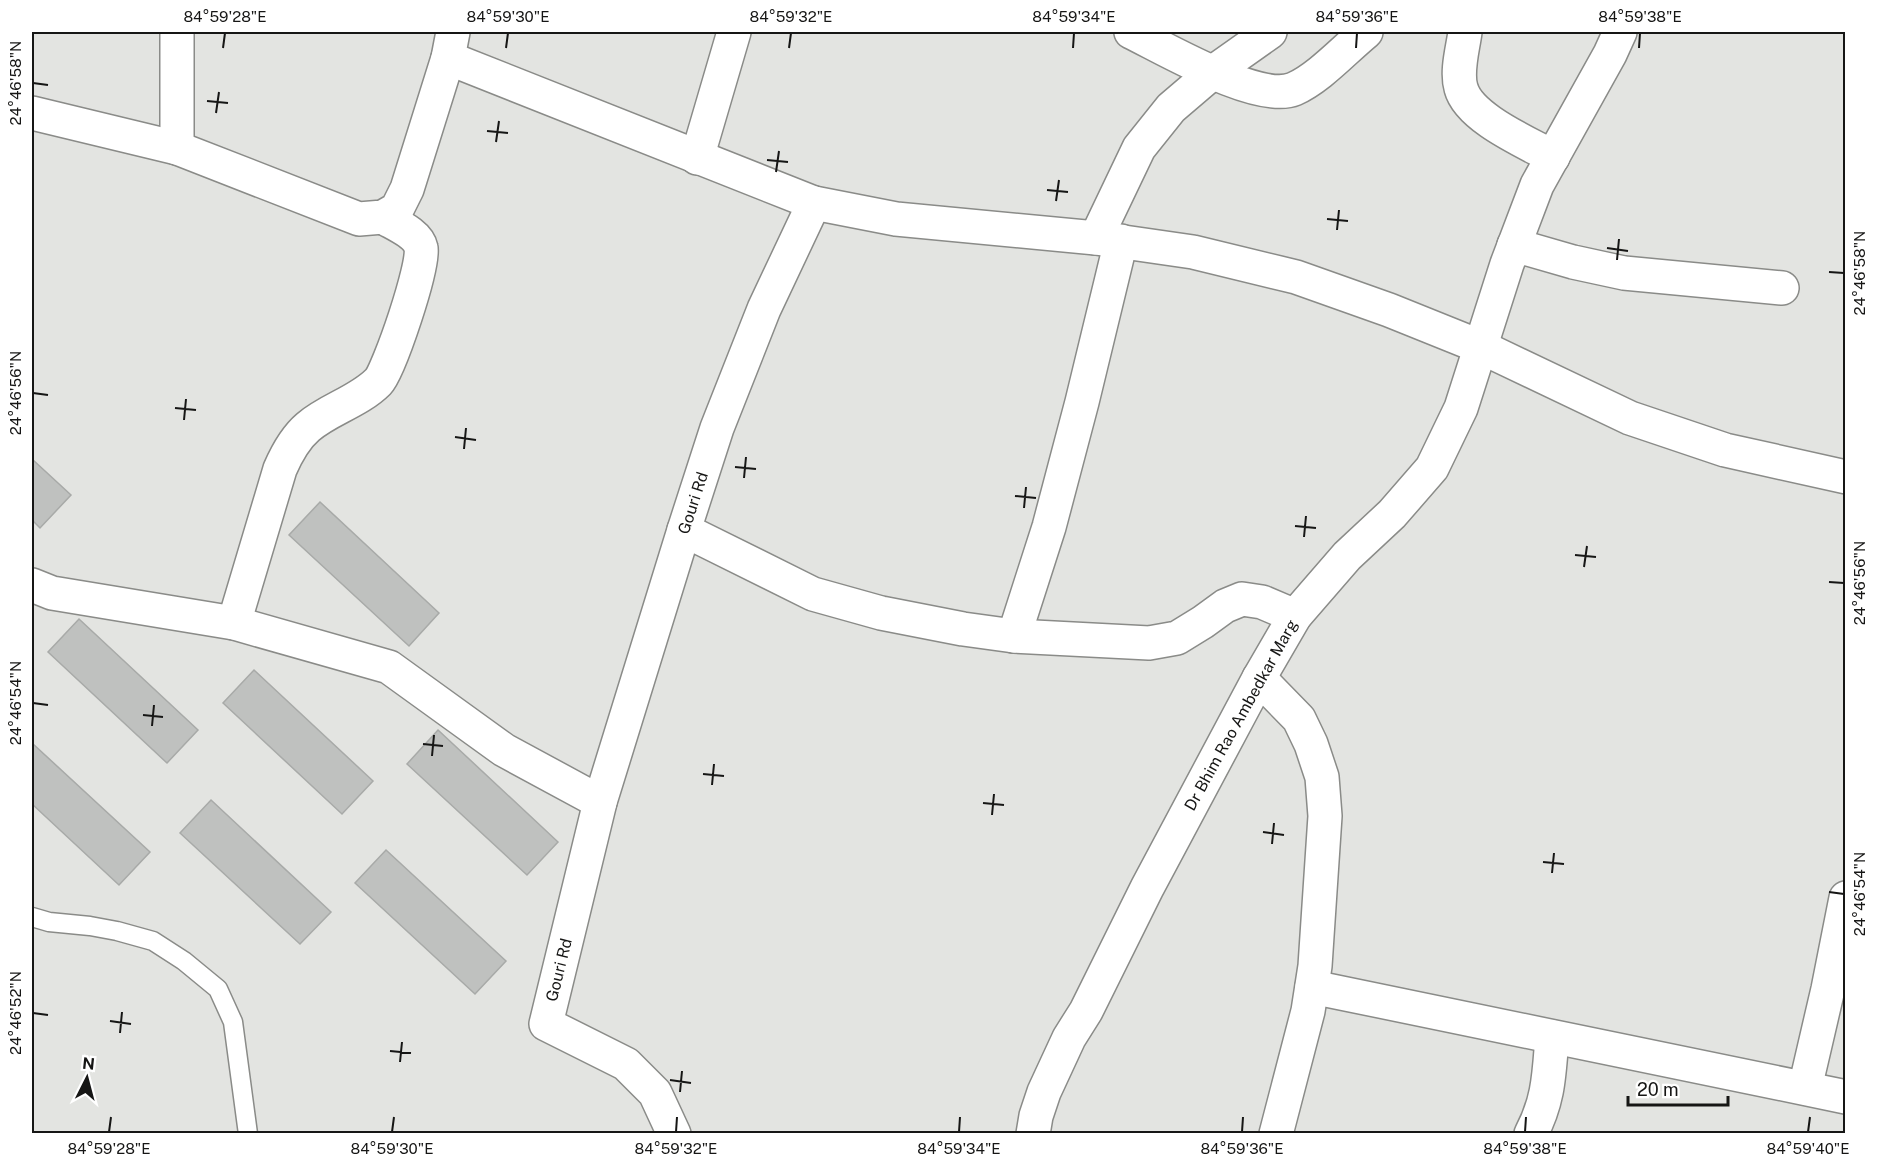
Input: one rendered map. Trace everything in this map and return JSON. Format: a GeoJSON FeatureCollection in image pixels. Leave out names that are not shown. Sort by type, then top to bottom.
{"type":"FeatureCollection","features":[{"type":"Feature","properties":{"kind":"street"},"geometry":{"type":"LineString","coordinates":[[177,32],[177,148]]}},
{"type":"Feature","properties":{"kind":"street"},"geometry":{"type":"LineString","coordinates":[[697,158],[734,32]]}},
{"type":"Feature","properties":{"kind":"street"},"geometry":{"type":"LineString","coordinates":[[1131,32],[1212,73],[1250,86],[1274,91],[1292,90],[1310,79],[1366,32]]}},
{"type":"Feature","properties":{"kind":"street"},"geometry":{"type":"LineString","coordinates":[[1014,636],[1055,504],[1082,402],[1108,239],[1139,148],[1171,108],[1212,73],[1270,32]]}},
{"type":"Feature","properties":{"kind":"street"},"geometry":{"type":"LineString","coordinates":[[1465,32],[1460,87],[1467,103],[1480,116],[1553,157]]}},
{"type":"Feature","properties":{"kind":"street","name":"Dr Bhim Rao Ambedkar Marg"},"geometry":{"type":"LineString","coordinates":[[1033,1134],[1044,1092],[1069,1038],[1086,1011],[1259,678],[1295,616],[1347,556],[1392,514],[1432,468],[1461,408],[1514,245],[1537,185],[1620,32]]}},
{"type":"Feature","properties":{"kind":"street"},"geometry":{"type":"LineString","coordinates":[[32,114],[177,148],[359,219],[383,217],[397,209],[407,189],[450,45],[697,158],[814,203],[896,219],[1108,239],[1193,252],[1296,277],[1389,310],[1481,347],[1630,418],[1725,450],[1845,477]]}},
{"type":"Feature","properties":{"kind":"street","name":"Gouri Rd"},"geometry":{"type":"LineString","coordinates":[[674,1134],[655,1093],[627,1064],[546,1024],[600,802],[717,428],[764,309],[814,203]]}},
{"type":"Feature","properties":{"kind":"street"},"geometry":{"type":"LineString","coordinates":[[234,623],[280,469],[290,447],[308,427],[380,381],[388,365],[422,260],[421,246],[415,237],[383,217]]}},
{"type":"Feature","properties":{"kind":"street"},"geometry":{"type":"LineString","coordinates":[[1514,245],[1572,262],[1624,273],[1782,288]]}},
{"type":"Feature","properties":{"kind":"street"},"geometry":{"type":"LineString","coordinates":[[684,530],[813,594],[881,614],[963,629],[1014,636],[1149,643],[1177,638],[1225,606],[1242,600],[1262,602],[1295,616]]}},
{"type":"Feature","properties":{"kind":"street"},"geometry":{"type":"LineString","coordinates":[[32,585],[52,593],[234,623],[389,667],[504,750],[600,802]]}},
{"type":"Feature","properties":{"kind":"street"},"geometry":{"type":"LineString","coordinates":[[1259,678],[1299,719],[1311,744],[1322,777],[1325,816],[1312,987],[1308,1011],[1276,1134]]}},
{"type":"Feature","properties":{"kind":"street"},"geometry":{"type":"LineString","coordinates":[[1805,1088],[1844,914]]}},
{"type":"Feature","properties":{"kind":"street"},"geometry":{"type":"LineString","coordinates":[[1312,987],[1845,1098]]}},
{"type":"Feature","properties":{"kind":"street"},"geometry":{"type":"LineString","coordinates":[[1531,1134],[1545,1105],[1552,1037]]}},
{"type":"Feature","properties":{"kind":"lane"},"geometry":{"type":"LineString","coordinates":[[32,917],[49,922],[117,931],[153,941],[184,961],[218,989],[233,1022],[248,1134]]}},
{"type":"Feature","properties":{"kind":"building"},"geometry":{"type":"Polygon","coordinates":[[[32,459],[71,495],[40,528],[32,520],[32,459]]]}},
{"type":"Feature","properties":{"kind":"building"},"geometry":{"type":"Polygon","coordinates":[[[320,502],[439,613],[409,646],[289,535],[320,502]]]}},
{"type":"Feature","properties":{"kind":"building"},"geometry":{"type":"Polygon","coordinates":[[[79,619],[198,730],[167,763],[48,652],[79,619]]]}},
{"type":"Feature","properties":{"kind":"building"},"geometry":{"type":"Polygon","coordinates":[[[254,670],[373,781],[342,814],[223,703],[254,670]]]}},
{"type":"Feature","properties":{"kind":"building"},"geometry":{"type":"Polygon","coordinates":[[[438,730],[558,842],[527,875],[407,764],[438,730]]]}},
{"type":"Feature","properties":{"kind":"building"},"geometry":{"type":"Polygon","coordinates":[[[32,743],[150,852],[119,885],[32,804],[32,743]]]}},
{"type":"Feature","properties":{"kind":"building"},"geometry":{"type":"Polygon","coordinates":[[[211,800],[331,912],[300,944],[180,833],[211,800]]]}},
{"type":"Feature","properties":{"kind":"building"},"geometry":{"type":"Polygon","coordinates":[[[386,850],[506,961],[475,994],[355,883],[386,850]]]}}]}
